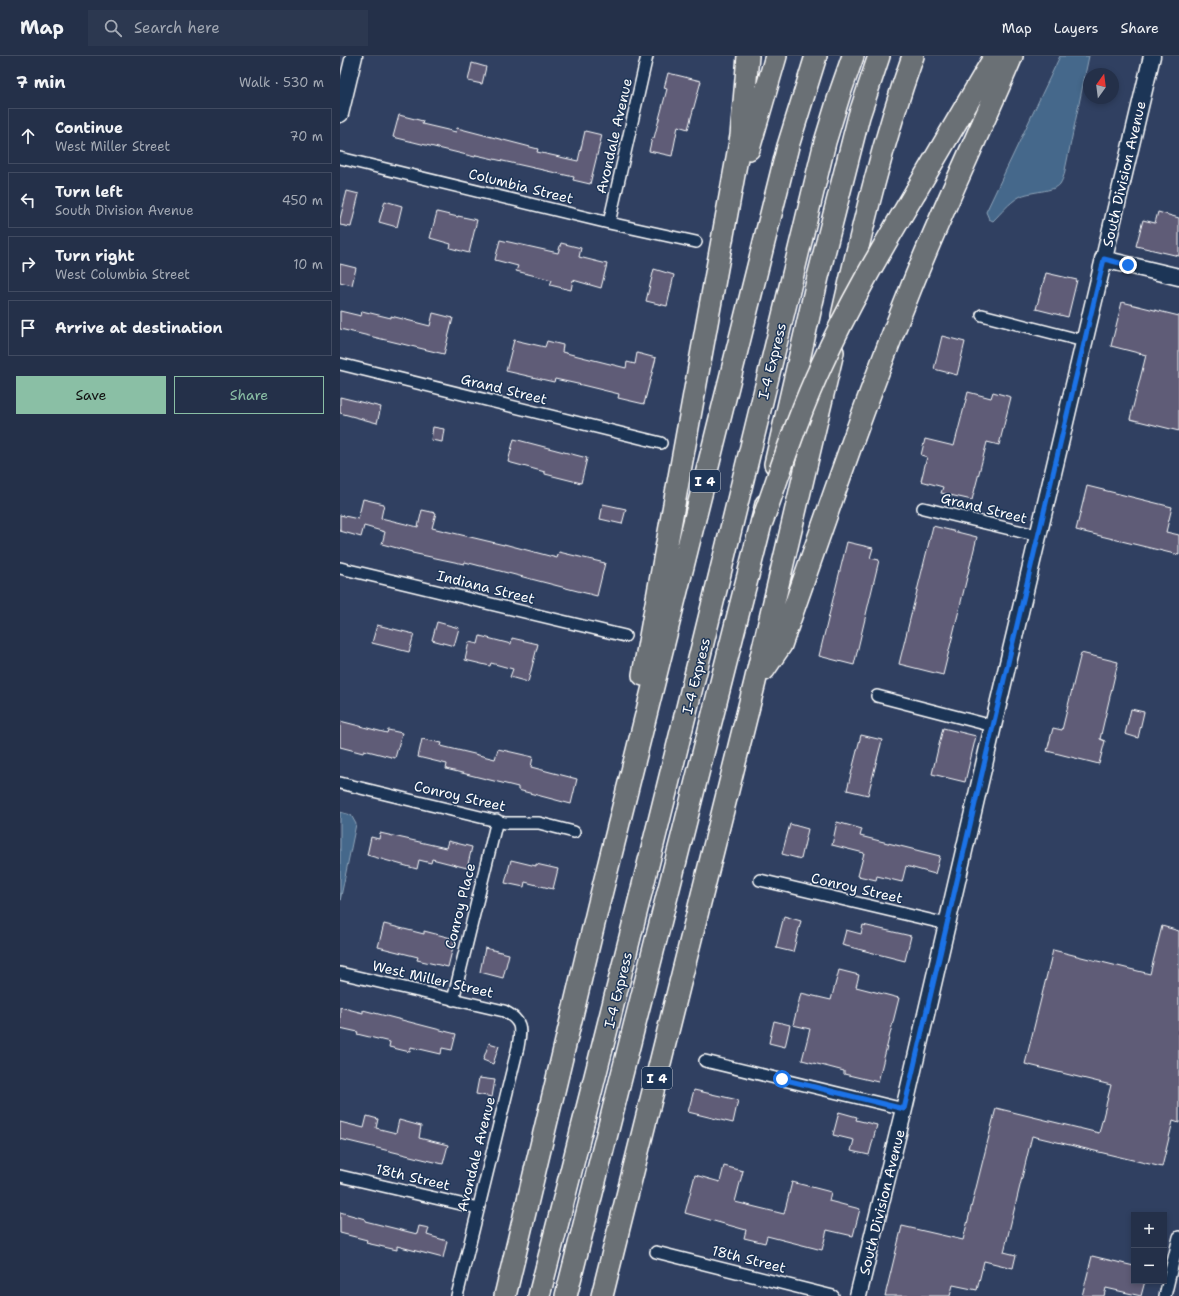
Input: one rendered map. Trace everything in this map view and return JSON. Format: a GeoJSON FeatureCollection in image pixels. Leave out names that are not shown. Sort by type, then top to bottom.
{"type":"FeatureCollection","features":[{"type":"Feature","properties":{"kind":"highway"},"geometry":{"type":"LineString","coordinates":[[598,907],[658,594],[741,136],[748,56]]}},
{"type":"Feature","properties":{"kind":"highway"},"geometry":{"type":"LineString","coordinates":[[722,241],[776,56]]}},
{"type":"Feature","properties":{"kind":"highway","name":"I 4"},"geometry":{"type":"LineString","coordinates":[[505,1296],[598,907],[788,146],[816,56]]}},
{"type":"Feature","properties":{"kind":"highway","name":"I-4 Express"},"geometry":{"type":"LineString","coordinates":[[539,1296],[609,1025],[708,628],[825,142],[853,56]]}},
{"type":"Feature","properties":{"kind":"highway","name":"I-4 Express"},"geometry":{"type":"LineString","coordinates":[[566,1296],[680,840],[762,522],[818,277],[859,116],[879,56]]}},
{"type":"Feature","properties":{"kind":"highway","name":"I 4"},"geometry":{"type":"LineString","coordinates":[[602,1296],[755,682],[865,218],[885,144],[913,56]]}},
{"type":"Feature","properties":{"kind":"highway"},"geometry":{"type":"LineString","coordinates":[[762,522],[790,442],[821,364],[878,255],[995,56]]}},
{"type":"Feature","properties":{"kind":"highway"},"geometry":{"type":"LineString","coordinates":[[755,682],[781,645],[854,436],[907,298],[948,198],[1012,56]]}},
{"type":"Feature","properties":{"kind":"street"},"geometry":{"type":"LineString","coordinates":[[340,114],[354,56]]}},
{"type":"Feature","properties":{"kind":"street","name":"Avondale Avenue"},"geometry":{"type":"LineString","coordinates":[[609,223],[647,56]]}},
{"type":"Feature","properties":{"kind":"street","name":"South Division Avenue"},"geometry":{"type":"LineString","coordinates":[[858,1296],[904,1109],[1152,56]]}},
{"type":"Feature","properties":{"kind":"street","name":"Columbia Street"},"geometry":{"type":"LineString","coordinates":[[340,158],[609,223],[696,242]]}},
{"type":"Feature","properties":{"kind":"street"},"geometry":{"type":"LineString","coordinates":[[1104,259],[1179,277]]}},
{"type":"Feature","properties":{"kind":"street"},"geometry":{"type":"LineString","coordinates":[[982,315],[1084,341]]}},
{"type":"Feature","properties":{"kind":"street","name":"Grand Street"},"geometry":{"type":"LineString","coordinates":[[340,364],[661,443]]}},
{"type":"Feature","properties":{"kind":"street","name":"Grand Street"},"geometry":{"type":"LineString","coordinates":[[923,508],[1039,536]]}},
{"type":"Feature","properties":{"kind":"street","name":"Indiana Street"},"geometry":{"type":"LineString","coordinates":[[340,568],[626,636]]}},
{"type":"Feature","properties":{"kind":"street"},"geometry":{"type":"LineString","coordinates":[[877,696],[993,726]]}},
{"type":"Feature","properties":{"kind":"street","name":"Conroy Street"},"geometry":{"type":"LineString","coordinates":[[340,783],[505,823],[539,823],[574,832]]}},
{"type":"Feature","properties":{"kind":"street","name":"Conroy Place"},"geometry":{"type":"LineString","coordinates":[[453,1000],[497,820]]}},
{"type":"Feature","properties":{"kind":"street","name":"Conroy Street"},"geometry":{"type":"LineString","coordinates":[[760,880],[947,924]]}},
{"type":"Feature","properties":{"kind":"street","name":"West Miller Street"},"geometry":{"type":"LineString","coordinates":[[340,973],[504,1012],[513,1016],[516,1020]]}},
{"type":"Feature","properties":{"kind":"street","name":"Avondale Avenue"},"geometry":{"type":"LineString","coordinates":[[456,1296],[518,1047],[521,1028],[516,1020]]}},
{"type":"Feature","properties":{"kind":"street"},"geometry":{"type":"LineString","coordinates":[[705,1060],[904,1109]]}},
{"type":"Feature","properties":{"kind":"street","name":"18th Street"},"geometry":{"type":"LineString","coordinates":[[340,1176],[478,1208]]}},
{"type":"Feature","properties":{"kind":"street"},"geometry":{"type":"LineString","coordinates":[[1165,1296],[1179,1237]]}},
{"type":"Feature","properties":{"kind":"street","name":"18th Street"},"geometry":{"type":"LineString","coordinates":[[656,1252],[834,1296]]}},
{"type":"Feature","properties":{"kind":"water"},"geometry":{"type":"Polygon","coordinates":[[[1060,56],[1089,56],[1086,68],[1083,68],[1083,85],[1064,175],[1060,184],[1053,189],[1023,195],[1015,199],[993,221],[989,219],[986,212],[1060,56]]]}},
{"type":"Feature","properties":{"kind":"water"},"geometry":{"type":"Polygon","coordinates":[[[340,812],[351,815],[356,824],[340,901],[340,812]]]}},
{"type":"Feature","properties":{"kind":"building"},"geometry":{"type":"Polygon","coordinates":[[[472,63],[486,67],[482,84],[468,81],[472,63]]]}},
{"type":"Feature","properties":{"kind":"building"},"geometry":{"type":"Polygon","coordinates":[[[668,73],[701,81],[688,129],[678,126],[672,156],[649,151],[667,89],[664,88],[668,73]]]}},
{"type":"Feature","properties":{"kind":"building"},"geometry":{"type":"Polygon","coordinates":[[[399,115],[423,121],[422,124],[456,132],[457,128],[538,149],[537,152],[578,161],[585,131],[602,135],[590,184],[573,180],[574,177],[476,155],[475,157],[393,137],[399,115]]]}},
{"type":"Feature","properties":{"kind":"building"},"geometry":{"type":"Polygon","coordinates":[[[347,191],[359,194],[351,227],[340,225],[340,219],[347,191]]]}},
{"type":"Feature","properties":{"kind":"building"},"geometry":{"type":"Polygon","coordinates":[[[385,201],[402,206],[397,227],[379,222],[385,201]]]}},
{"type":"Feature","properties":{"kind":"building"},"geometry":{"type":"Polygon","coordinates":[[[437,212],[477,220],[469,253],[450,248],[451,244],[430,238],[437,212]]]}},
{"type":"Feature","properties":{"kind":"building"},"geometry":{"type":"Polygon","coordinates":[[[1158,212],[1179,218],[1179,256],[1136,246],[1143,220],[1155,223],[1158,212]]]}},
{"type":"Feature","properties":{"kind":"building"},"geometry":{"type":"Polygon","coordinates":[[[500,240],[558,253],[561,243],[581,248],[579,257],[607,264],[601,288],[573,280],[571,290],[550,285],[552,280],[516,271],[518,266],[495,260],[500,240]]]}},
{"type":"Feature","properties":{"kind":"building"},"geometry":{"type":"Polygon","coordinates":[[[340,264],[356,268],[352,285],[340,282],[340,264]]]}},
{"type":"Feature","properties":{"kind":"building"},"geometry":{"type":"Polygon","coordinates":[[[654,269],[674,275],[667,306],[646,301],[654,269]]]}},
{"type":"Feature","properties":{"kind":"building"},"geometry":{"type":"Polygon","coordinates":[[[1046,273],[1077,280],[1068,317],[1036,309],[1046,273]]]}},
{"type":"Feature","properties":{"kind":"building"},"geometry":{"type":"Polygon","coordinates":[[[1122,302],[1179,316],[1179,431],[1130,419],[1146,355],[1111,346],[1122,302]]]}},
{"type":"Feature","properties":{"kind":"building"},"geometry":{"type":"Polygon","coordinates":[[[340,311],[361,316],[362,311],[391,318],[391,316],[430,326],[433,313],[453,318],[444,354],[340,329],[340,311]]]}},
{"type":"Feature","properties":{"kind":"building"},"geometry":{"type":"Polygon","coordinates":[[[942,336],[965,342],[957,375],[934,369],[942,336]]]}},
{"type":"Feature","properties":{"kind":"building"},"geometry":{"type":"Polygon","coordinates":[[[514,340],[545,347],[547,341],[563,345],[562,352],[626,368],[627,362],[635,364],[637,353],[656,358],[644,404],[618,398],[619,394],[582,385],[555,379],[554,382],[506,371],[514,340]]]}},
{"type":"Feature","properties":{"kind":"building"},"geometry":{"type":"Polygon","coordinates":[[[968,392],[991,398],[993,392],[1011,397],[999,445],[987,442],[972,500],[941,493],[943,487],[921,481],[927,457],[921,455],[925,439],[954,446],[968,392]]]}},
{"type":"Feature","properties":{"kind":"building"},"geometry":{"type":"Polygon","coordinates":[[[340,397],[381,407],[377,423],[340,413],[340,397]]]}},
{"type":"Feature","properties":{"kind":"building"},"geometry":{"type":"Polygon","coordinates":[[[433,427],[444,429],[442,442],[431,440],[433,427]]]}},
{"type":"Feature","properties":{"kind":"building"},"geometry":{"type":"Polygon","coordinates":[[[514,439],[587,458],[581,483],[545,474],[545,472],[508,462],[514,439]]]}},
{"type":"Feature","properties":{"kind":"building"},"geometry":{"type":"Polygon","coordinates":[[[1087,486],[1172,507],[1166,532],[1179,535],[1179,555],[1076,530],[1087,486]]]}},
{"type":"Feature","properties":{"kind":"building"},"geometry":{"type":"Polygon","coordinates":[[[363,499],[384,504],[381,518],[418,527],[422,510],[436,513],[432,528],[504,544],[557,558],[559,552],[605,563],[597,596],[465,562],[464,564],[412,553],[382,544],[385,532],[364,526],[361,537],[340,531],[340,515],[358,519],[363,499]]]}},
{"type":"Feature","properties":{"kind":"building"},"geometry":{"type":"Polygon","coordinates":[[[603,504],[626,509],[622,524],[600,519],[603,504]]]}},
{"type":"Feature","properties":{"kind":"building"},"geometry":{"type":"Polygon","coordinates":[[[933,526],[977,537],[943,675],[899,664],[933,526]]]}},
{"type":"Feature","properties":{"kind":"building"},"geometry":{"type":"Polygon","coordinates":[[[847,542],[873,548],[870,558],[879,560],[854,665],[819,656],[847,542]]]}},
{"type":"Feature","properties":{"kind":"building"},"geometry":{"type":"Polygon","coordinates":[[[437,622],[459,628],[454,646],[432,640],[437,622]]]}},
{"type":"Feature","properties":{"kind":"building"},"geometry":{"type":"Polygon","coordinates":[[[377,625],[414,634],[409,652],[372,643],[377,625]]]}},
{"type":"Feature","properties":{"kind":"building"},"geometry":{"type":"Polygon","coordinates":[[[480,636],[511,644],[512,638],[538,644],[528,682],[510,677],[513,669],[491,663],[490,666],[465,660],[469,642],[478,644],[480,636]]]}},
{"type":"Feature","properties":{"kind":"building"},"geometry":{"type":"Polygon","coordinates":[[[1081,653],[1118,662],[1100,739],[1105,741],[1099,764],[1047,751],[1053,728],[1062,730],[1081,653]]]}},
{"type":"Feature","properties":{"kind":"building"},"geometry":{"type":"Polygon","coordinates":[[[1131,709],[1144,712],[1138,738],[1125,734],[1131,709]]]}},
{"type":"Feature","properties":{"kind":"building"},"geometry":{"type":"Polygon","coordinates":[[[340,721],[387,733],[388,730],[402,733],[395,758],[364,750],[363,753],[340,747],[340,721]]]}},
{"type":"Feature","properties":{"kind":"building"},"geometry":{"type":"Polygon","coordinates":[[[943,728],[976,736],[965,782],[932,774],[943,728]]]}},
{"type":"Feature","properties":{"kind":"building"},"geometry":{"type":"Polygon","coordinates":[[[861,735],[882,740],[868,795],[847,790],[861,735]]]}},
{"type":"Feature","properties":{"kind":"building"},"geometry":{"type":"Polygon","coordinates":[[[422,739],[442,743],[441,746],[495,759],[498,749],[533,757],[531,767],[577,779],[571,804],[518,790],[518,787],[446,769],[447,764],[418,757],[422,739]]]}},
{"type":"Feature","properties":{"kind":"building"},"geometry":{"type":"Polygon","coordinates":[[[837,822],[862,829],[860,836],[940,856],[935,874],[906,866],[902,882],[877,876],[876,880],[858,876],[864,853],[832,845],[837,822]]]}},
{"type":"Feature","properties":{"kind":"building"},"geometry":{"type":"Polygon","coordinates":[[[790,824],[808,829],[801,859],[782,854],[790,824]]]}},
{"type":"Feature","properties":{"kind":"building"},"geometry":{"type":"Polygon","coordinates":[[[380,833],[446,848],[448,841],[472,847],[467,868],[432,859],[431,863],[419,860],[417,869],[367,855],[371,837],[379,839],[380,833]]]}},
{"type":"Feature","properties":{"kind":"building"},"geometry":{"type":"Polygon","coordinates":[[[511,860],[558,869],[553,889],[525,882],[524,887],[505,883],[511,860]]]}},
{"type":"Feature","properties":{"kind":"building"},"geometry":{"type":"Polygon","coordinates":[[[784,916],[801,921],[793,952],[776,948],[784,916]]]}},
{"type":"Feature","properties":{"kind":"building"},"geometry":{"type":"Polygon","coordinates":[[[384,924],[424,934],[424,931],[455,939],[448,967],[417,960],[418,957],[378,947],[384,924]]]}},
{"type":"Feature","properties":{"kind":"building"},"geometry":{"type":"Polygon","coordinates":[[[863,925],[911,936],[905,961],[842,945],[846,930],[861,934],[863,925]]]}},
{"type":"Feature","properties":{"kind":"building"},"geometry":{"type":"Polygon","coordinates":[[[1162,926],[1179,931],[1179,1123],[1173,1121],[1162,1167],[1032,1136],[1004,1252],[1016,1255],[1013,1268],[984,1261],[977,1290],[953,1285],[950,1296],[885,1296],[902,1226],[963,1240],[996,1108],[1099,1133],[1111,1085],[1025,1064],[1053,950],[1150,974],[1162,926]]]}},
{"type":"Feature","properties":{"kind":"building"},"geometry":{"type":"Polygon","coordinates":[[[485,948],[509,954],[503,978],[480,972],[485,948]]]}},
{"type":"Feature","properties":{"kind":"building"},"geometry":{"type":"Polygon","coordinates":[[[839,970],[859,975],[856,987],[899,998],[878,1082],[844,1074],[844,1071],[802,1060],[810,1029],[793,1025],[801,993],[831,1000],[839,970]]]}},
{"type":"Feature","properties":{"kind":"building"},"geometry":{"type":"Polygon","coordinates":[[[340,1007],[363,1013],[363,1010],[456,1034],[452,1050],[442,1048],[441,1054],[411,1047],[410,1052],[389,1047],[390,1042],[340,1028],[340,1007]]]}},
{"type":"Feature","properties":{"kind":"building"},"geometry":{"type":"Polygon","coordinates":[[[774,1021],[790,1025],[785,1047],[769,1043],[774,1021]]]}},
{"type":"Feature","properties":{"kind":"building"},"geometry":{"type":"Polygon","coordinates":[[[489,1043],[499,1046],[493,1064],[483,1060],[489,1043]]]}},
{"type":"Feature","properties":{"kind":"building"},"geometry":{"type":"Polygon","coordinates":[[[479,1078],[495,1080],[492,1097],[476,1094],[479,1078]]]}},
{"type":"Feature","properties":{"kind":"building"},"geometry":{"type":"Polygon","coordinates":[[[694,1090],[738,1100],[733,1123],[688,1112],[694,1090]]]}},
{"type":"Feature","properties":{"kind":"building"},"geometry":{"type":"Polygon","coordinates":[[[839,1112],[857,1117],[856,1120],[877,1125],[869,1155],[851,1151],[854,1140],[833,1135],[839,1112]]]}},
{"type":"Feature","properties":{"kind":"building"},"geometry":{"type":"Polygon","coordinates":[[[367,1116],[378,1119],[376,1128],[396,1133],[399,1120],[421,1126],[419,1138],[448,1145],[443,1164],[340,1139],[340,1122],[364,1128],[367,1116]]]}},
{"type":"Feature","properties":{"kind":"building"},"geometry":{"type":"Polygon","coordinates":[[[724,1166],[743,1171],[735,1202],[784,1214],[792,1182],[831,1192],[829,1201],[860,1209],[853,1236],[827,1230],[822,1250],[767,1236],[765,1243],[744,1238],[746,1230],[685,1213],[695,1175],[720,1182],[724,1166]]]}},
{"type":"Feature","properties":{"kind":"building"},"geometry":{"type":"Polygon","coordinates":[[[340,1212],[365,1219],[365,1221],[417,1234],[419,1226],[429,1228],[427,1235],[447,1241],[443,1258],[397,1246],[397,1250],[366,1243],[367,1240],[340,1233],[340,1212]]]}},
{"type":"Feature","properties":{"kind":"building"},"geometry":{"type":"Polygon","coordinates":[[[1092,1256],[1131,1265],[1131,1284],[1144,1284],[1141,1296],[1106,1288],[1104,1296],[1082,1296],[1092,1256]]]}},
{"type":"Feature","properties":{"kind":"route"},"geometry":{"type":"LineString","coordinates":[[782,1079],[904,1109],[1104,259],[1128,265]]}}]}
